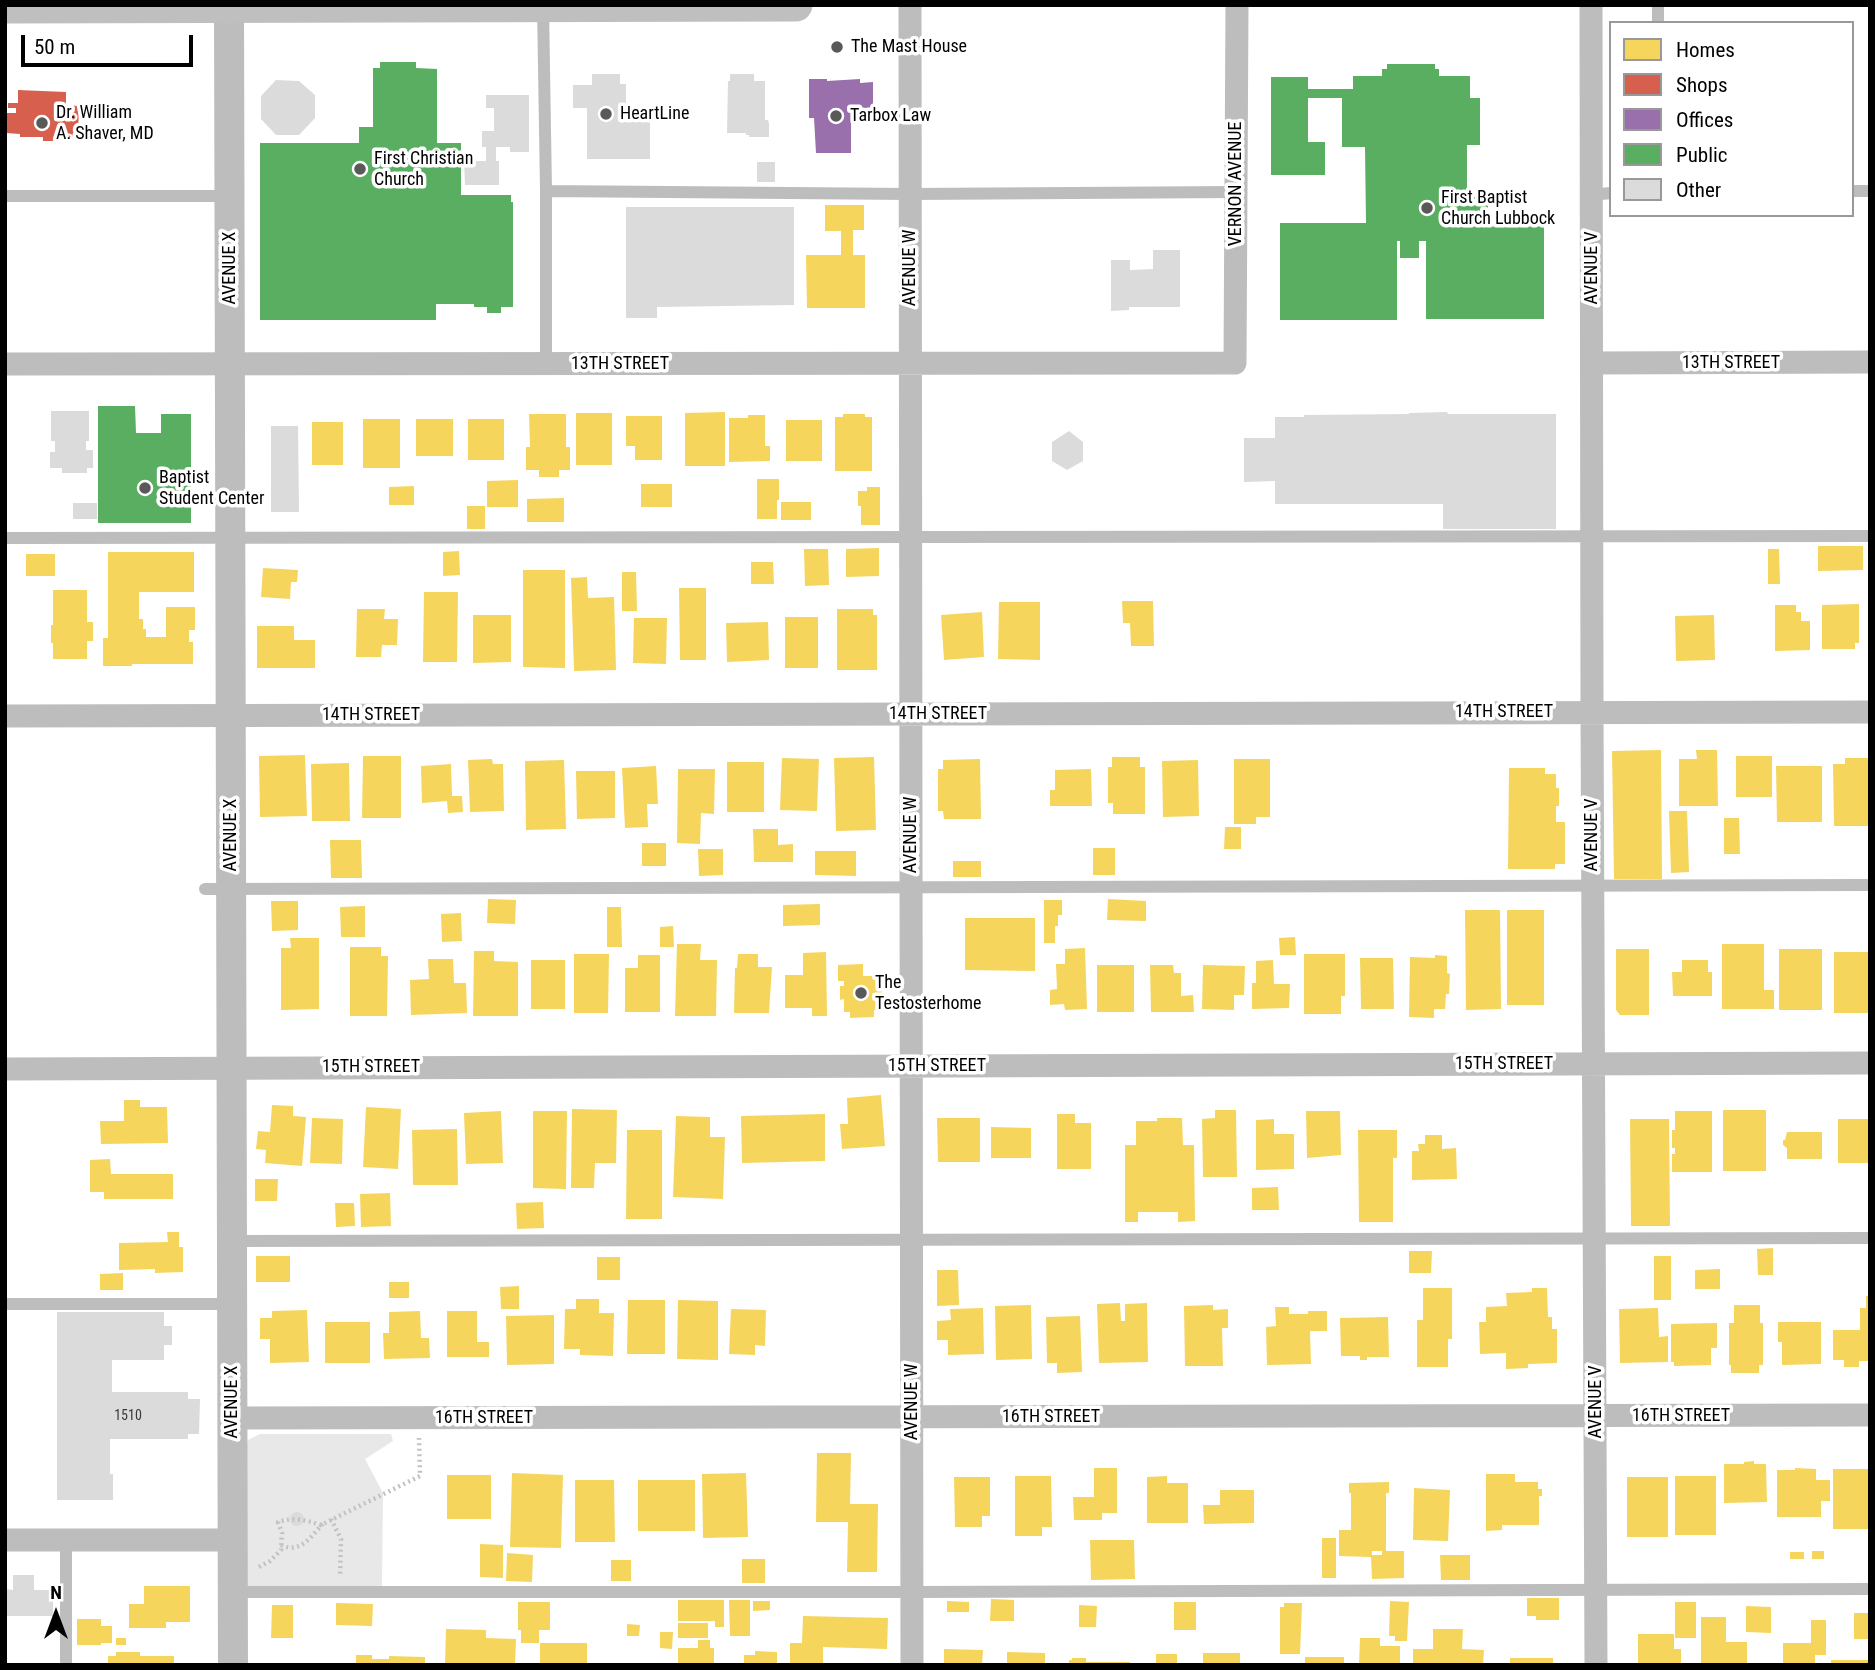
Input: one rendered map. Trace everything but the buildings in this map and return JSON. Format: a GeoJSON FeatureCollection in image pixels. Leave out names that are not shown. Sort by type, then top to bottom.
{"type":"FeatureCollection","features":[{"type":"Feature","properties":{"kind":"main road"},"geometry":{"type":"LineString","coordinates":[[5,8],[796,5]]}},
{"type":"Feature","properties":{"kind":"street","name":"AVENUE W"},"geometry":{"type":"LineString","coordinates":[[910,5],[912,1665]]}},
{"type":"Feature","properties":{"kind":"street","name":"VERNON AVENUE"},"geometry":{"type":"LineString","coordinates":[[1235,363],[1237,5]]}},
{"type":"Feature","properties":{"kind":"street","name":"AVENUE V"},"geometry":{"type":"LineString","coordinates":[[1591,5],[1601,194],[1592,363],[1596,1665]]}},
{"type":"Feature","properties":{"kind":"street","name":"AVENUE X"},"geometry":{"type":"LineString","coordinates":[[229,6],[230,715],[218,889],[231,1068],[233,1665]]}},
{"type":"Feature","properties":{"kind":"street","name":"13TH STREET"},"geometry":{"type":"LineString","coordinates":[[1592,363],[1870,362]]}},
{"type":"Feature","properties":{"kind":"street","name":"13TH STREET"},"geometry":{"type":"LineString","coordinates":[[5,365],[1235,363]]}},
{"type":"Feature","properties":{"kind":"street","name":"14TH STREET"},"geometry":{"type":"LineString","coordinates":[[5,716],[1870,712]]}},
{"type":"Feature","properties":{"kind":"street","name":"15TH STREET"},"geometry":{"type":"LineString","coordinates":[[5,1069],[1870,1063]]}},
{"type":"Feature","properties":{"kind":"street","name":"16TH STREET"},"geometry":{"type":"LineString","coordinates":[[232,1418],[1870,1415]]}},
{"type":"Feature","properties":{"kind":"street"},"geometry":{"type":"LineString","coordinates":[[5,1540],[233,1540]]}},
{"type":"Feature","properties":{"kind":"lane"},"geometry":{"type":"LineString","coordinates":[[543,6],[546,364]]}},
{"type":"Feature","properties":{"kind":"lane"},"geometry":{"type":"LineString","coordinates":[[546,191],[910,194],[1236,192]]}},
{"type":"Feature","properties":{"kind":"lane"},"geometry":{"type":"LineString","coordinates":[[5,196],[230,196]]}},
{"type":"Feature","properties":{"kind":"lane"},"geometry":{"type":"LineString","coordinates":[[5,538],[1870,536]]}},
{"type":"Feature","properties":{"kind":"lane"},"geometry":{"type":"LineString","coordinates":[[218,889],[1870,885]]}},
{"type":"Feature","properties":{"kind":"lane"},"geometry":{"type":"LineString","coordinates":[[232,1241],[1870,1238]]}},
{"type":"Feature","properties":{"kind":"lane"},"geometry":{"type":"LineString","coordinates":[[5,1304],[232,1304]]}},
{"type":"Feature","properties":{"kind":"lane"},"geometry":{"type":"LineString","coordinates":[[66,1540],[66,1665]]}},
{"type":"Feature","properties":{"kind":"lane"},"geometry":{"type":"LineString","coordinates":[[233,1586],[340,1592],[1870,1588]]}},
{"type":"Feature","properties":{"kind":"path"},"geometry":{"type":"LineString","coordinates":[[281,1545],[290,1549],[300,1546],[324,1523],[420,1476],[420,1418]]}},
{"type":"Feature","properties":{"kind":"path"},"geometry":{"type":"LineString","coordinates":[[233,1586],[281,1550],[282,1534],[278,1522],[305,1519],[321,1525],[324,1523]]}},
{"type":"Feature","properties":{"kind":"path"},"geometry":{"type":"LineString","coordinates":[[331,1519],[341,1539],[340,1592]]}},
{"type":"Feature","properties":{"kind":"shaded area"},"geometry":{"type":"Polygon","coordinates":[[[260,1434],[391,1434],[393,1441],[365,1459],[383,1493],[382,1586],[244,1586],[245,1448],[248,1440],[260,1434]]]}},
{"type":"Feature","properties":{"kind":"place","name":"The Mast House"},"geometry":{"type":"Point","coordinates":[837,47]}},
{"type":"Feature","properties":{"kind":"place","name":"HeartLine"},"geometry":{"type":"Point","coordinates":[606,114]}},
{"type":"Feature","properties":{"kind":"place","name":"Tarbox Law"},"geometry":{"type":"Point","coordinates":[836,116]}},
{"type":"Feature","properties":{"kind":"place","name":"Dr. William A. Shaver, MD"},"geometry":{"type":"Point","coordinates":[42,123]}},
{"type":"Feature","properties":{"kind":"place","name":"First Christian Church"},"geometry":{"type":"Point","coordinates":[360,169]}},
{"type":"Feature","properties":{"kind":"place","name":"First Baptist Church Lubbock"},"geometry":{"type":"Point","coordinates":[1427,208]}},
{"type":"Feature","properties":{"kind":"place","name":"Baptist Student Center"},"geometry":{"type":"Point","coordinates":[145,488]}},
{"type":"Feature","properties":{"kind":"place","name":"The Testosterhome"},"geometry":{"type":"Point","coordinates":[861,993]}}]}
